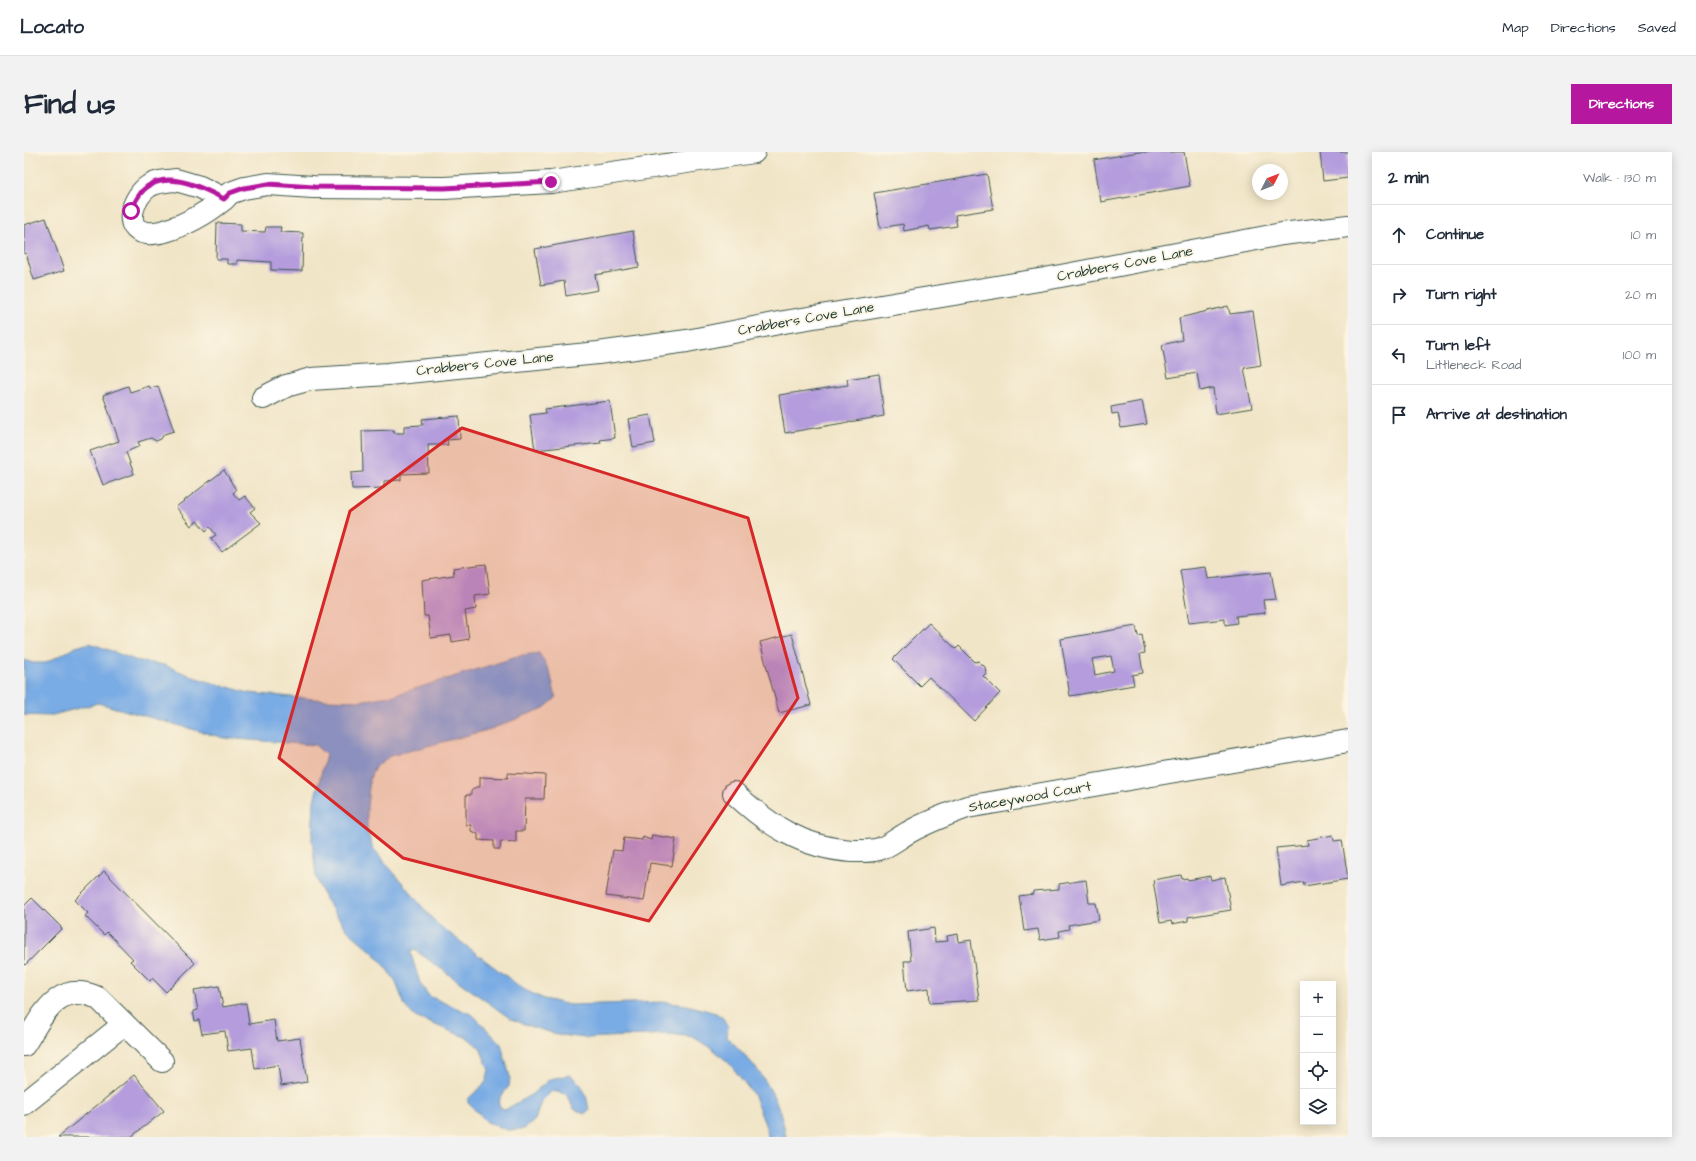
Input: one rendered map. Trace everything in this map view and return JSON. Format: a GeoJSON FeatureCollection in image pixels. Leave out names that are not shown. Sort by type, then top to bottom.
{"type":"FeatureCollection","features":[{"type":"Feature","properties":{"kind":"street"},"geometry":{"type":"LineString","coordinates":[[224,199],[230,193],[244,188],[268,184],[314,187],[444,188],[551,182],[754,152]]}},
{"type":"Feature","properties":{"kind":"street","name":"Crabbers Cove Lane"},"geometry":{"type":"LineString","coordinates":[[263,398],[286,386],[311,379],[388,374],[583,354],[687,341],[784,322],[1046,279],[1282,234],[1348,226]]}},
{"type":"Feature","properties":{"kind":"street","name":"Staceywood Court"},"geometry":{"type":"LineString","coordinates":[[734,793],[754,812],[784,832],[807,842],[836,850],[867,851],[881,849],[938,818],[967,807],[1348,741]]}},
{"type":"Feature","properties":{"kind":"street"},"geometry":{"type":"LineString","coordinates":[[24,1045],[49,1006],[61,996],[74,992],[88,993],[98,998],[162,1061]]}},
{"type":"Feature","properties":{"kind":"street"},"geometry":{"type":"LineString","coordinates":[[24,1104],[124,1024]]}},
{"type":"Feature","properties":{"kind":"highlighted area"},"geometry":{"type":"Polygon","coordinates":[[[462,428],[748,518],[798,698],[649,921],[403,858],[279,758],[350,511],[462,428]]]}},
{"type":"Feature","properties":{"kind":"water"},"geometry":{"type":"Polygon","coordinates":[[[90,643],[135,660],[164,665],[196,678],[249,693],[325,700],[359,701],[395,695],[523,655],[539,653],[550,672],[556,698],[544,708],[491,729],[390,756],[375,767],[370,778],[367,807],[367,832],[373,848],[436,923],[523,989],[544,999],[570,1005],[662,1002],[687,1005],[716,1013],[723,1018],[728,1027],[727,1037],[748,1059],[766,1082],[778,1107],[783,1121],[786,1137],[767,1137],[766,1127],[753,1094],[730,1064],[714,1050],[693,1037],[669,1034],[586,1038],[560,1035],[532,1027],[511,1019],[415,950],[410,951],[420,983],[429,996],[473,1015],[501,1044],[510,1077],[509,1086],[500,1098],[499,1106],[505,1110],[532,1094],[550,1079],[569,1075],[578,1082],[584,1090],[587,1098],[589,1110],[584,1114],[574,1109],[566,1094],[552,1091],[541,1102],[535,1120],[524,1129],[507,1130],[487,1122],[468,1103],[468,1099],[486,1082],[489,1070],[480,1048],[468,1038],[415,1017],[405,1006],[395,980],[375,954],[348,931],[325,899],[316,877],[312,839],[314,801],[326,755],[315,745],[224,738],[98,703],[49,716],[24,715],[24,660],[33,663],[46,663],[76,647],[90,643]]]}},
{"type":"Feature","properties":{"kind":"building"},"geometry":{"type":"Polygon","coordinates":[[[1139,152],[1184,152],[1190,186],[1101,202],[1094,160],[1139,152]]]}},
{"type":"Feature","properties":{"kind":"building"},"geometry":{"type":"Polygon","coordinates":[[[1320,152],[1348,152],[1348,178],[1323,181],[1320,152]]]}},
{"type":"Feature","properties":{"kind":"building"},"geometry":{"type":"Polygon","coordinates":[[[987,174],[993,209],[955,215],[957,226],[930,230],[929,226],[904,231],[903,224],[880,228],[874,193],[987,174]]]}},
{"type":"Feature","properties":{"kind":"building"},"geometry":{"type":"Polygon","coordinates":[[[46,218],[64,271],[34,280],[26,253],[24,254],[24,225],[46,218]]]}},
{"type":"Feature","properties":{"kind":"building"},"geometry":{"type":"Polygon","coordinates":[[[217,223],[241,224],[241,231],[265,232],[266,227],[281,227],[280,232],[303,233],[302,271],[271,270],[271,262],[237,260],[237,264],[227,264],[227,259],[216,259],[217,223]]]}},
{"type":"Feature","properties":{"kind":"building"},"geometry":{"type":"Polygon","coordinates":[[[633,231],[639,267],[595,275],[598,290],[566,296],[564,281],[541,285],[535,249],[633,231]]]}},
{"type":"Feature","properties":{"kind":"building"},"geometry":{"type":"Polygon","coordinates":[[[1228,306],[1230,314],[1253,311],[1261,365],[1244,368],[1252,408],[1216,414],[1213,388],[1200,391],[1197,373],[1168,378],[1162,345],[1182,340],[1179,318],[1228,306]]]}},
{"type":"Feature","properties":{"kind":"building"},"geometry":{"type":"Polygon","coordinates":[[[879,374],[884,416],[785,433],[779,395],[848,385],[847,379],[879,374]]]}},
{"type":"Feature","properties":{"kind":"building"},"geometry":{"type":"Polygon","coordinates":[[[128,386],[130,392],[149,386],[150,388],[158,386],[174,431],[164,434],[161,439],[156,441],[151,438],[138,442],[140,446],[126,452],[134,474],[103,485],[90,451],[119,441],[103,395],[128,386]]]}},
{"type":"Feature","properties":{"kind":"building"},"geometry":{"type":"Polygon","coordinates":[[[610,401],[615,438],[600,440],[601,443],[535,450],[530,415],[546,413],[545,409],[610,401]]]}},
{"type":"Feature","properties":{"kind":"building"},"geometry":{"type":"Polygon","coordinates":[[[1142,401],[1147,424],[1121,428],[1118,413],[1112,414],[1111,407],[1142,401]]]}},
{"type":"Feature","properties":{"kind":"building"},"geometry":{"type":"Polygon","coordinates":[[[650,415],[655,443],[633,447],[628,419],[650,415]]]}},
{"type":"Feature","properties":{"kind":"building"},"geometry":{"type":"Polygon","coordinates":[[[459,416],[460,439],[447,440],[448,445],[428,445],[429,473],[401,474],[401,480],[384,481],[384,488],[352,489],[351,473],[363,472],[362,431],[394,430],[394,433],[404,433],[404,426],[423,425],[422,419],[459,416]]]}},
{"type":"Feature","properties":{"kind":"building"},"geometry":{"type":"Polygon","coordinates":[[[224,470],[236,490],[233,493],[239,500],[245,496],[255,508],[250,512],[261,523],[222,552],[211,538],[216,535],[210,527],[206,531],[197,521],[191,526],[176,507],[224,470]]]}},
{"type":"Feature","properties":{"kind":"building"},"geometry":{"type":"Polygon","coordinates":[[[486,564],[490,594],[475,596],[476,609],[465,611],[469,639],[452,642],[451,635],[431,638],[428,616],[424,616],[422,580],[454,575],[453,568],[486,564]]]}},
{"type":"Feature","properties":{"kind":"building"},"geometry":{"type":"Polygon","coordinates":[[[1206,567],[1208,579],[1271,572],[1276,599],[1263,600],[1265,613],[1236,616],[1237,623],[1225,625],[1225,619],[1189,623],[1180,570],[1206,567]]]}},
{"type":"Feature","properties":{"kind":"building"},"geometry":{"type":"Polygon","coordinates":[[[929,623],[956,649],[959,646],[975,662],[979,661],[985,667],[986,673],[983,676],[1000,693],[974,721],[929,677],[920,686],[893,659],[929,623]]]}},
{"type":"Feature","properties":{"kind":"building"},"geometry":{"type":"Polygon","coordinates":[[[1136,626],[1138,636],[1142,635],[1145,653],[1140,654],[1143,673],[1132,675],[1134,685],[1070,696],[1061,639],[1136,626]],[[1111,656],[1092,659],[1095,675],[1114,671],[1111,656]]]}},
{"type":"Feature","properties":{"kind":"building"},"geometry":{"type":"Polygon","coordinates":[[[792,634],[811,705],[779,713],[760,642],[792,634]]]}},
{"type":"Feature","properties":{"kind":"building"},"geometry":{"type":"Polygon","coordinates":[[[508,773],[545,775],[544,799],[525,799],[524,831],[516,831],[516,842],[501,841],[500,849],[494,849],[494,841],[478,840],[478,834],[471,831],[471,825],[466,825],[466,795],[471,795],[471,791],[476,787],[480,787],[480,777],[508,778],[508,773]]]}},
{"type":"Feature","properties":{"kind":"building"},"geometry":{"type":"Polygon","coordinates":[[[652,835],[676,839],[672,866],[650,863],[644,901],[606,896],[613,850],[622,851],[624,838],[642,840],[643,837],[651,840],[652,835]]]}},
{"type":"Feature","properties":{"kind":"building"},"geometry":{"type":"Polygon","coordinates":[[[1333,835],[1334,841],[1342,840],[1348,879],[1304,886],[1304,882],[1281,886],[1276,848],[1308,845],[1307,840],[1333,835]]]}},
{"type":"Feature","properties":{"kind":"building"},"geometry":{"type":"Polygon","coordinates":[[[104,871],[195,963],[166,992],[152,978],[150,981],[130,961],[133,959],[107,932],[104,935],[85,916],[88,913],[75,900],[104,871]]]}},
{"type":"Feature","properties":{"kind":"building"},"geometry":{"type":"Polygon","coordinates":[[[1181,875],[1182,879],[1187,878],[1188,880],[1210,876],[1211,880],[1225,877],[1231,910],[1188,917],[1188,921],[1172,924],[1171,921],[1160,923],[1153,880],[1181,875]]]}},
{"type":"Feature","properties":{"kind":"building"},"geometry":{"type":"Polygon","coordinates":[[[1086,880],[1089,903],[1096,903],[1099,920],[1068,925],[1069,929],[1059,931],[1060,937],[1040,940],[1038,929],[1024,931],[1019,896],[1033,894],[1033,891],[1059,889],[1059,884],[1086,880]]]}},
{"type":"Feature","properties":{"kind":"building"},"geometry":{"type":"Polygon","coordinates":[[[32,898],[62,928],[24,966],[24,906],[32,898]]]}},
{"type":"Feature","properties":{"kind":"building"},"geometry":{"type":"Polygon","coordinates":[[[934,928],[935,942],[948,941],[947,936],[958,934],[959,942],[971,940],[979,1000],[930,1003],[929,988],[907,991],[904,961],[911,961],[908,932],[934,928]]]}},
{"type":"Feature","properties":{"kind":"building"},"geometry":{"type":"Polygon","coordinates":[[[219,986],[223,1007],[246,1003],[249,1024],[274,1020],[277,1041],[300,1038],[307,1082],[281,1086],[278,1065],[255,1069],[252,1048],[228,1051],[225,1031],[202,1034],[199,1020],[195,1021],[193,1011],[198,1010],[194,990],[219,986]]]}},
{"type":"Feature","properties":{"kind":"building"},"geometry":{"type":"Polygon","coordinates":[[[134,1075],[164,1111],[131,1137],[58,1137],[134,1075]]]}},
{"type":"Feature","properties":{"kind":"route"},"geometry":{"type":"LineString","coordinates":[[131,211],[138,196],[148,186],[162,181],[176,180],[200,187],[224,199],[230,193],[244,188],[268,184],[314,187],[444,188],[551,182]]}}]}
